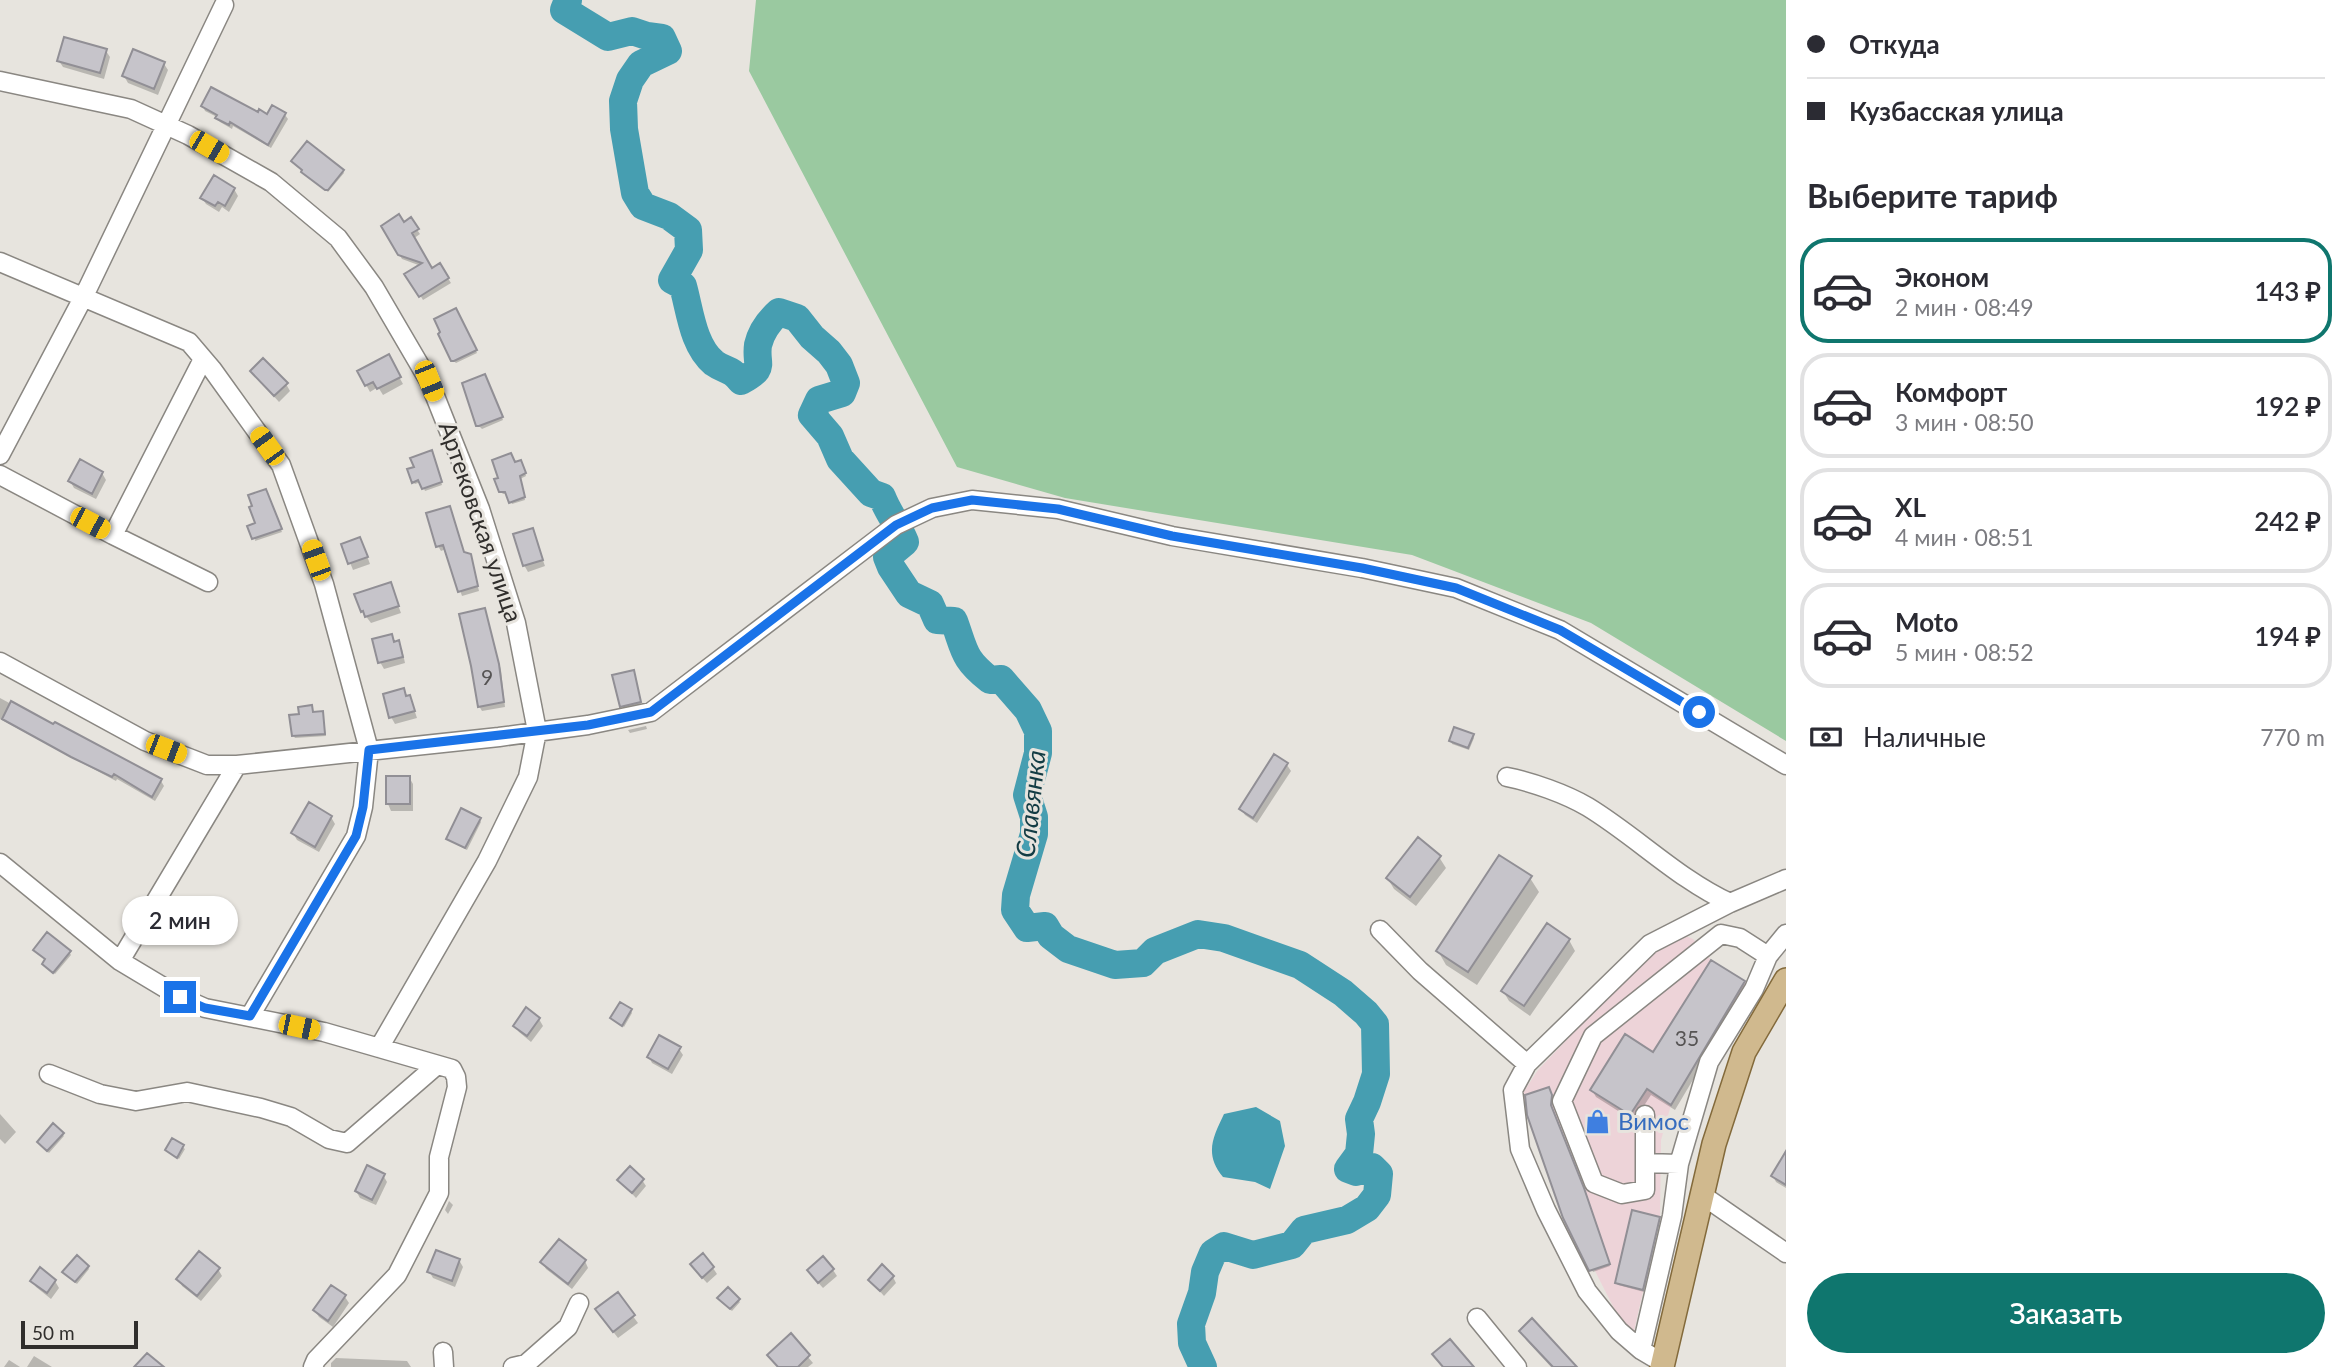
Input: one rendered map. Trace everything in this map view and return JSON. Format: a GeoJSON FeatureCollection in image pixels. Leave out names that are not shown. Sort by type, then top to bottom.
{"type":"FeatureCollection","features":[{"type":"Feature","properties":{"kind":"main road"},"geometry":{"type":"LineString","coordinates":[[1663,1365],[1714,1144],[1744,1052],[1786,981]]}},
{"type":"Feature","properties":{"kind":"street"},"geometry":{"type":"LineString","coordinates":[[0,455],[83,296],[224,5]]}},
{"type":"Feature","properties":{"kind":"street","name":"Артековская улица"},"geometry":{"type":"LineString","coordinates":[[0,81],[131,109],[271,182],[338,238],[374,287],[429,381],[480,509],[516,623],[537,732],[528,777],[487,861],[379,1048]]}},
{"type":"Feature","properties":{"kind":"street"},"geometry":{"type":"LineString","coordinates":[[0,262],[189,342],[281,465],[324,584],[369,750],[363,807],[356,836],[250,1016]]}},
{"type":"Feature","properties":{"kind":"street"},"geometry":{"type":"LineString","coordinates":[[113,535],[203,359]]}},
{"type":"Feature","properties":{"kind":"street"},"geometry":{"type":"LineString","coordinates":[[0,475],[208,582]]}},
{"type":"Feature","properties":{"kind":"street"},"geometry":{"type":"LineString","coordinates":[[0,662],[145,741],[207,765],[237,765],[588,725],[651,712],[896,525],[932,508],[972,500],[1058,509],[1172,536],[1362,568],[1456,588],[1560,630],[1786,765]]}},
{"type":"Feature","properties":{"kind":"street"},"geometry":{"type":"LineString","coordinates":[[120,961],[237,765]]}},
{"type":"Feature","properties":{"kind":"street"},"geometry":{"type":"LineString","coordinates":[[1507,777],[1525,781],[1586,806],[1705,892],[1730,903]]}},
{"type":"Feature","properties":{"kind":"street"},"geometry":{"type":"LineString","coordinates":[[0,863],[120,961],[180,997],[205,1008],[324,1032],[452,1069],[457,1087],[439,1157],[439,1193],[397,1275],[316,1360],[313,1367]]}},
{"type":"Feature","properties":{"kind":"street"},"geometry":{"type":"LineString","coordinates":[[1663,1365],[1640,1350],[1619,1331],[1587,1291],[1546,1210],[1520,1149],[1513,1090],[1527,1063],[1650,944],[1730,903],[1786,879]]}},
{"type":"Feature","properties":{"kind":"street"},"geometry":{"type":"LineString","coordinates":[[1380,930],[1420,971],[1527,1063]]}},
{"type":"Feature","properties":{"kind":"street"},"geometry":{"type":"LineString","coordinates":[[1645,1115],[1645,1190],[1622,1194],[1594,1183],[1562,1101],[1593,1036],[1721,934],[1740,938],[1768,956]]}},
{"type":"Feature","properties":{"kind":"street"},"geometry":{"type":"LineString","coordinates":[[1640,1350],[1672,1216],[1679,1164],[1709,1062],[1755,989],[1768,956],[1786,934]]}},
{"type":"Feature","properties":{"kind":"street"},"geometry":{"type":"LineString","coordinates":[[49,1074],[100,1094],[136,1101],[187,1092],[261,1108],[291,1116],[329,1139],[348,1143],[437,1065]]}},
{"type":"Feature","properties":{"kind":"street"},"geometry":{"type":"LineString","coordinates":[[1645,1163],[1679,1164]]}},
{"type":"Feature","properties":{"kind":"street"},"geometry":{"type":"LineString","coordinates":[[1702,1195],[1786,1253]]}},
{"type":"Feature","properties":{"kind":"street"},"geometry":{"type":"LineString","coordinates":[[513,1367],[526,1364],[568,1327],[579,1303]]}},
{"type":"Feature","properties":{"kind":"street"},"geometry":{"type":"LineString","coordinates":[[1476,1318],[1517,1367]]}},
{"type":"Feature","properties":{"kind":"shaded area","name":"Вимос"},"geometry":{"type":"Polygon","coordinates":[[[1681,934],[1693,939],[1711,960],[1747,983],[1671,1105],[1661,1140],[1660,1217],[1634,1331],[1621,1322],[1594,1269],[1582,1273],[1521,1096],[1538,1070],[1647,956],[1681,934]]]}},
{"type":"Feature","properties":{"kind":"green space"},"geometry":{"type":"Polygon","coordinates":[[[756,0],[1786,0],[1786,741],[1591,623],[1412,555],[1065,498],[957,467],[749,71],[756,0]]]}},
{"type":"Feature","properties":{"kind":"water"},"geometry":{"type":"Polygon","coordinates":[[[1256,1107],[1280,1121],[1285,1146],[1270,1189],[1255,1182],[1223,1177],[1217,1169],[1212,1153],[1214,1138],[1224,1114],[1256,1107]]]}},
{"type":"Feature","properties":{"kind":"building"},"geometry":{"type":"Polygon","coordinates":[[[64,37],[107,49],[100,73],[57,61],[64,37]]]}},
{"type":"Feature","properties":{"kind":"building"},"geometry":{"type":"Polygon","coordinates":[[[133,49],[165,62],[154,89],[122,76],[133,49]]]}},
{"type":"Feature","properties":{"kind":"building"},"geometry":{"type":"Polygon","coordinates":[[[211,87],[258,112],[259,109],[267,114],[272,105],[286,113],[268,145],[230,122],[229,125],[215,118],[217,115],[201,106],[211,87]]]}},
{"type":"Feature","properties":{"kind":"building"},"geometry":{"type":"Polygon","coordinates":[[[307,141],[344,170],[328,190],[301,172],[291,161],[307,141]]]}},
{"type":"Feature","properties":{"kind":"building"},"geometry":{"type":"Polygon","coordinates":[[[214,175],[235,188],[225,206],[218,202],[215,206],[200,198],[214,175]]]}},
{"type":"Feature","properties":{"kind":"building"},"geometry":{"type":"Polygon","coordinates":[[[399,214],[404,222],[411,217],[419,229],[412,233],[432,268],[440,263],[449,278],[419,297],[404,274],[422,263],[398,255],[381,226],[399,214]]]}},
{"type":"Feature","properties":{"kind":"building"},"geometry":{"type":"Polygon","coordinates":[[[456,308],[477,350],[451,361],[434,319],[456,308]]]}},
{"type":"Feature","properties":{"kind":"building"},"geometry":{"type":"Polygon","coordinates":[[[389,354],[401,377],[377,389],[373,382],[365,386],[357,371],[389,354]]]}},
{"type":"Feature","properties":{"kind":"building"},"geometry":{"type":"Polygon","coordinates":[[[263,358],[288,383],[274,396],[250,371],[263,358]]]}},
{"type":"Feature","properties":{"kind":"building"},"geometry":{"type":"Polygon","coordinates":[[[485,374],[503,417],[476,426],[462,383],[485,374]]]}},
{"type":"Feature","properties":{"kind":"building"},"geometry":{"type":"Polygon","coordinates":[[[432,450],[442,482],[422,489],[418,480],[412,483],[407,469],[414,467],[410,458],[432,450]]]}},
{"type":"Feature","properties":{"kind":"building"},"geometry":{"type":"Polygon","coordinates":[[[511,453],[515,462],[521,460],[526,473],[520,476],[525,497],[509,503],[505,492],[499,492],[494,479],[498,478],[492,460],[511,453]]]}},
{"type":"Feature","properties":{"kind":"building"},"geometry":{"type":"Polygon","coordinates":[[[80,459],[103,472],[92,494],[68,481],[80,459]]]}},
{"type":"Feature","properties":{"kind":"building"},"geometry":{"type":"Polygon","coordinates":[[[266,489],[282,529],[252,539],[247,526],[255,523],[248,495],[266,489]]]}},
{"type":"Feature","properties":{"kind":"building"},"geometry":{"type":"Polygon","coordinates":[[[450,506],[464,552],[471,554],[478,586],[458,592],[443,545],[436,547],[426,513],[450,506]]]}},
{"type":"Feature","properties":{"kind":"building"},"geometry":{"type":"Polygon","coordinates":[[[533,528],[543,560],[523,566],[513,534],[533,528]]]}},
{"type":"Feature","properties":{"kind":"building"},"geometry":{"type":"Polygon","coordinates":[[[360,537],[368,557],[348,564],[341,544],[360,537]]]}},
{"type":"Feature","properties":{"kind":"building"},"geometry":{"type":"Polygon","coordinates":[[[391,582],[399,606],[365,617],[354,594],[391,582]]]}},
{"type":"Feature","properties":{"kind":"building"},"geometry":{"type":"Polygon","coordinates":[[[485,608],[499,664],[504,702],[478,707],[459,614],[485,608]]]}},
{"type":"Feature","properties":{"kind":"building"},"geometry":{"type":"Polygon","coordinates":[[[392,634],[394,642],[399,640],[403,657],[378,663],[372,639],[392,634]]]}},
{"type":"Feature","properties":{"kind":"building"},"geometry":{"type":"Polygon","coordinates":[[[634,670],[641,702],[620,707],[612,675],[634,670]]]}},
{"type":"Feature","properties":{"kind":"building"},"geometry":{"type":"Polygon","coordinates":[[[404,688],[406,696],[410,695],[415,711],[389,718],[383,694],[404,688]]]}},
{"type":"Feature","properties":{"kind":"building"},"geometry":{"type":"Polygon","coordinates":[[[11,701],[162,779],[152,797],[114,774],[112,777],[71,757],[2,719],[11,701]]]}},
{"type":"Feature","properties":{"kind":"building"},"geometry":{"type":"Polygon","coordinates":[[[312,705],[313,712],[323,711],[325,734],[292,736],[289,715],[299,714],[298,707],[312,705]]]}},
{"type":"Feature","properties":{"kind":"building"},"geometry":{"type":"Polygon","coordinates":[[[1454,727],[1474,734],[1468,748],[1449,741],[1454,727]]]}},
{"type":"Feature","properties":{"kind":"building"},"geometry":{"type":"Polygon","coordinates":[[[1274,754],[1288,763],[1253,818],[1239,809],[1274,754]]]}},
{"type":"Feature","properties":{"kind":"building"},"geometry":{"type":"Polygon","coordinates":[[[386,776],[410,776],[410,804],[386,804],[386,776]]]}},
{"type":"Feature","properties":{"kind":"building"},"geometry":{"type":"Polygon","coordinates":[[[309,802],[332,816],[315,847],[291,833],[309,802]]]}},
{"type":"Feature","properties":{"kind":"building"},"geometry":{"type":"Polygon","coordinates":[[[461,808],[481,818],[465,848],[446,839],[461,808]]]}},
{"type":"Feature","properties":{"kind":"building"},"geometry":{"type":"Polygon","coordinates":[[[1418,837],[1441,856],[1410,897],[1386,878],[1418,837]]]}},
{"type":"Feature","properties":{"kind":"building"},"geometry":{"type":"Polygon","coordinates":[[[1499,855],[1532,876],[1468,972],[1436,951],[1499,855]]]}},
{"type":"Feature","properties":{"kind":"building"},"geometry":{"type":"Polygon","coordinates":[[[1547,923],[1570,939],[1524,1006],[1501,991],[1547,923]]]}},
{"type":"Feature","properties":{"kind":"building"},"geometry":{"type":"Polygon","coordinates":[[[47,932],[71,951],[53,973],[42,964],[45,959],[33,950],[47,932]]]}},
{"type":"Feature","properties":{"kind":"building"},"geometry":{"type":"Polygon","coordinates":[[[1711,960],[1745,981],[1671,1105],[1647,1089],[1630,1115],[1590,1090],[1625,1034],[1653,1052],[1711,960]]]}},
{"type":"Feature","properties":{"kind":"building"},"geometry":{"type":"Polygon","coordinates":[[[620,1002],[632,1009],[622,1026],[610,1018],[620,1002]]]}},
{"type":"Feature","properties":{"kind":"building"},"geometry":{"type":"Polygon","coordinates":[[[526,1007],[540,1018],[527,1036],[513,1026],[526,1007]]]}},
{"type":"Feature","properties":{"kind":"building"},"geometry":{"type":"Polygon","coordinates":[[[659,1035],[681,1047],[668,1069],[647,1057],[659,1035]]]}},
{"type":"Feature","properties":{"kind":"building"},"geometry":{"type":"Polygon","coordinates":[[[1549,1087],[1551,1105],[1610,1264],[1589,1271],[1563,1218],[1527,1115],[1525,1095],[1549,1087]]]}},
{"type":"Feature","properties":{"kind":"building"},"geometry":{"type":"Polygon","coordinates":[[[53,1123],[64,1133],[47,1151],[37,1142],[53,1123]]]}},
{"type":"Feature","properties":{"kind":"building"},"geometry":{"type":"Polygon","coordinates":[[[172,1138],[184,1145],[177,1158],[165,1150],[172,1138]]]}},
{"type":"Feature","properties":{"kind":"building"},"geometry":{"type":"Polygon","coordinates":[[[1786,1151],[1786,1185],[1771,1176],[1786,1151]]]}},
{"type":"Feature","properties":{"kind":"building"},"geometry":{"type":"Polygon","coordinates":[[[367,1165],[385,1174],[372,1200],[355,1191],[367,1165]]]}},
{"type":"Feature","properties":{"kind":"building"},"geometry":{"type":"Polygon","coordinates":[[[630,1166],[644,1179],[632,1193],[617,1180],[630,1166]]]}},
{"type":"Feature","properties":{"kind":"building"},"geometry":{"type":"Polygon","coordinates":[[[1632,1210],[1660,1217],[1643,1290],[1615,1283],[1632,1210]]]}},
{"type":"Feature","properties":{"kind":"building"},"geometry":{"type":"Polygon","coordinates":[[[559,1239],[586,1260],[568,1284],[540,1262],[559,1239]]]}},
{"type":"Feature","properties":{"kind":"building"},"geometry":{"type":"Polygon","coordinates":[[[436,1250],[460,1259],[452,1281],[427,1272],[436,1250]]]}},
{"type":"Feature","properties":{"kind":"building"},"geometry":{"type":"Polygon","coordinates":[[[199,1251],[220,1268],[197,1296],[176,1279],[199,1251]]]}},
{"type":"Feature","properties":{"kind":"building"},"geometry":{"type":"Polygon","coordinates":[[[703,1253],[714,1267],[702,1278],[690,1264],[703,1253]]]}},
{"type":"Feature","properties":{"kind":"building"},"geometry":{"type":"Polygon","coordinates":[[[77,1255],[89,1266],[75,1282],[62,1272],[77,1255]]]}},
{"type":"Feature","properties":{"kind":"building"},"geometry":{"type":"Polygon","coordinates":[[[823,1256],[834,1269],[818,1283],[807,1270],[823,1256]]]}},
{"type":"Feature","properties":{"kind":"building"},"geometry":{"type":"Polygon","coordinates":[[[882,1264],[894,1276],[880,1291],[868,1280],[882,1264]]]}},
{"type":"Feature","properties":{"kind":"building"},"geometry":{"type":"Polygon","coordinates":[[[40,1267],[56,1280],[47,1293],[30,1281],[40,1267]]]}},
{"type":"Feature","properties":{"kind":"building"},"geometry":{"type":"Polygon","coordinates":[[[331,1285],[346,1295],[328,1321],[313,1310],[331,1285]]]}},
{"type":"Feature","properties":{"kind":"building"},"geometry":{"type":"Polygon","coordinates":[[[728,1287],[740,1299],[730,1309],[717,1298],[728,1287]]]}},
{"type":"Feature","properties":{"kind":"building"},"geometry":{"type":"Polygon","coordinates":[[[618,1292],[635,1315],[613,1332],[595,1309],[618,1292]]]}},
{"type":"Feature","properties":{"kind":"building"},"geometry":{"type":"Polygon","coordinates":[[[1532,1318],[1577,1367],[1553,1367],[1519,1331],[1532,1318]]]}},
{"type":"Feature","properties":{"kind":"building"},"geometry":{"type":"Polygon","coordinates":[[[791,1333],[810,1355],[798,1367],[778,1367],[767,1355],[791,1333]]]}},
{"type":"Feature","properties":{"kind":"building"},"geometry":{"type":"Polygon","coordinates":[[[1450,1339],[1474,1367],[1443,1367],[1432,1354],[1450,1339]]]}},
{"type":"Feature","properties":{"kind":"building"},"geometry":{"type":"Polygon","coordinates":[[[147,1353],[164,1367],[134,1367],[147,1353]]]}},
{"type":"Feature","properties":{"kind":"waterway","name":"Славянка"},"geometry":{"type":"LineString","coordinates":[[568,0],[564,10],[608,37],[632,31],[662,38],[668,51],[641,64],[630,80],[623,101],[624,129],[635,193],[643,206],[669,216],[688,230],[689,250],[672,280],[683,286],[693,328],[701,347],[714,363],[741,381],[757,369],[759,340],[779,312],[797,318],[829,352],[839,365],[846,383],[842,393],[819,400],[812,415],[830,436],[840,459],[871,493],[882,497],[900,530],[905,542],[887,557],[891,567],[909,594],[930,604],[937,620],[954,621],[966,654],[975,666],[990,680],[1001,679],[1028,710],[1038,731],[1038,753],[1027,795],[1034,817],[1034,834],[1016,895],[1015,910],[1027,928],[1045,926],[1051,936],[1068,949],[1115,965],[1143,963],[1155,951],[1198,934],[1224,938],[1300,965],[1343,993],[1375,1024],[1376,1074],[1359,1119],[1359,1154],[1348,1169],[1356,1172],[1372,1167],[1379,1174],[1377,1195],[1367,1208],[1347,1220],[1304,1230],[1292,1245],[1253,1255],[1224,1246],[1213,1253],[1191,1324],[1192,1343],[1203,1367]]}},
{"type":"Feature","properties":{"kind":"place","name":"Вимос"},"geometry":{"type":"Point","coordinates":[1598,1122]}},
{"type":"Feature","properties":{"kind":"route"},"geometry":{"type":"LineString","coordinates":[[180,997],[205,1008],[250,1016],[356,836],[363,807],[369,750],[499,737],[588,725],[651,712],[896,525],[932,508],[972,500],[1058,509],[1172,536],[1362,568],[1456,588],[1560,630],[1699,712]]}}]}
